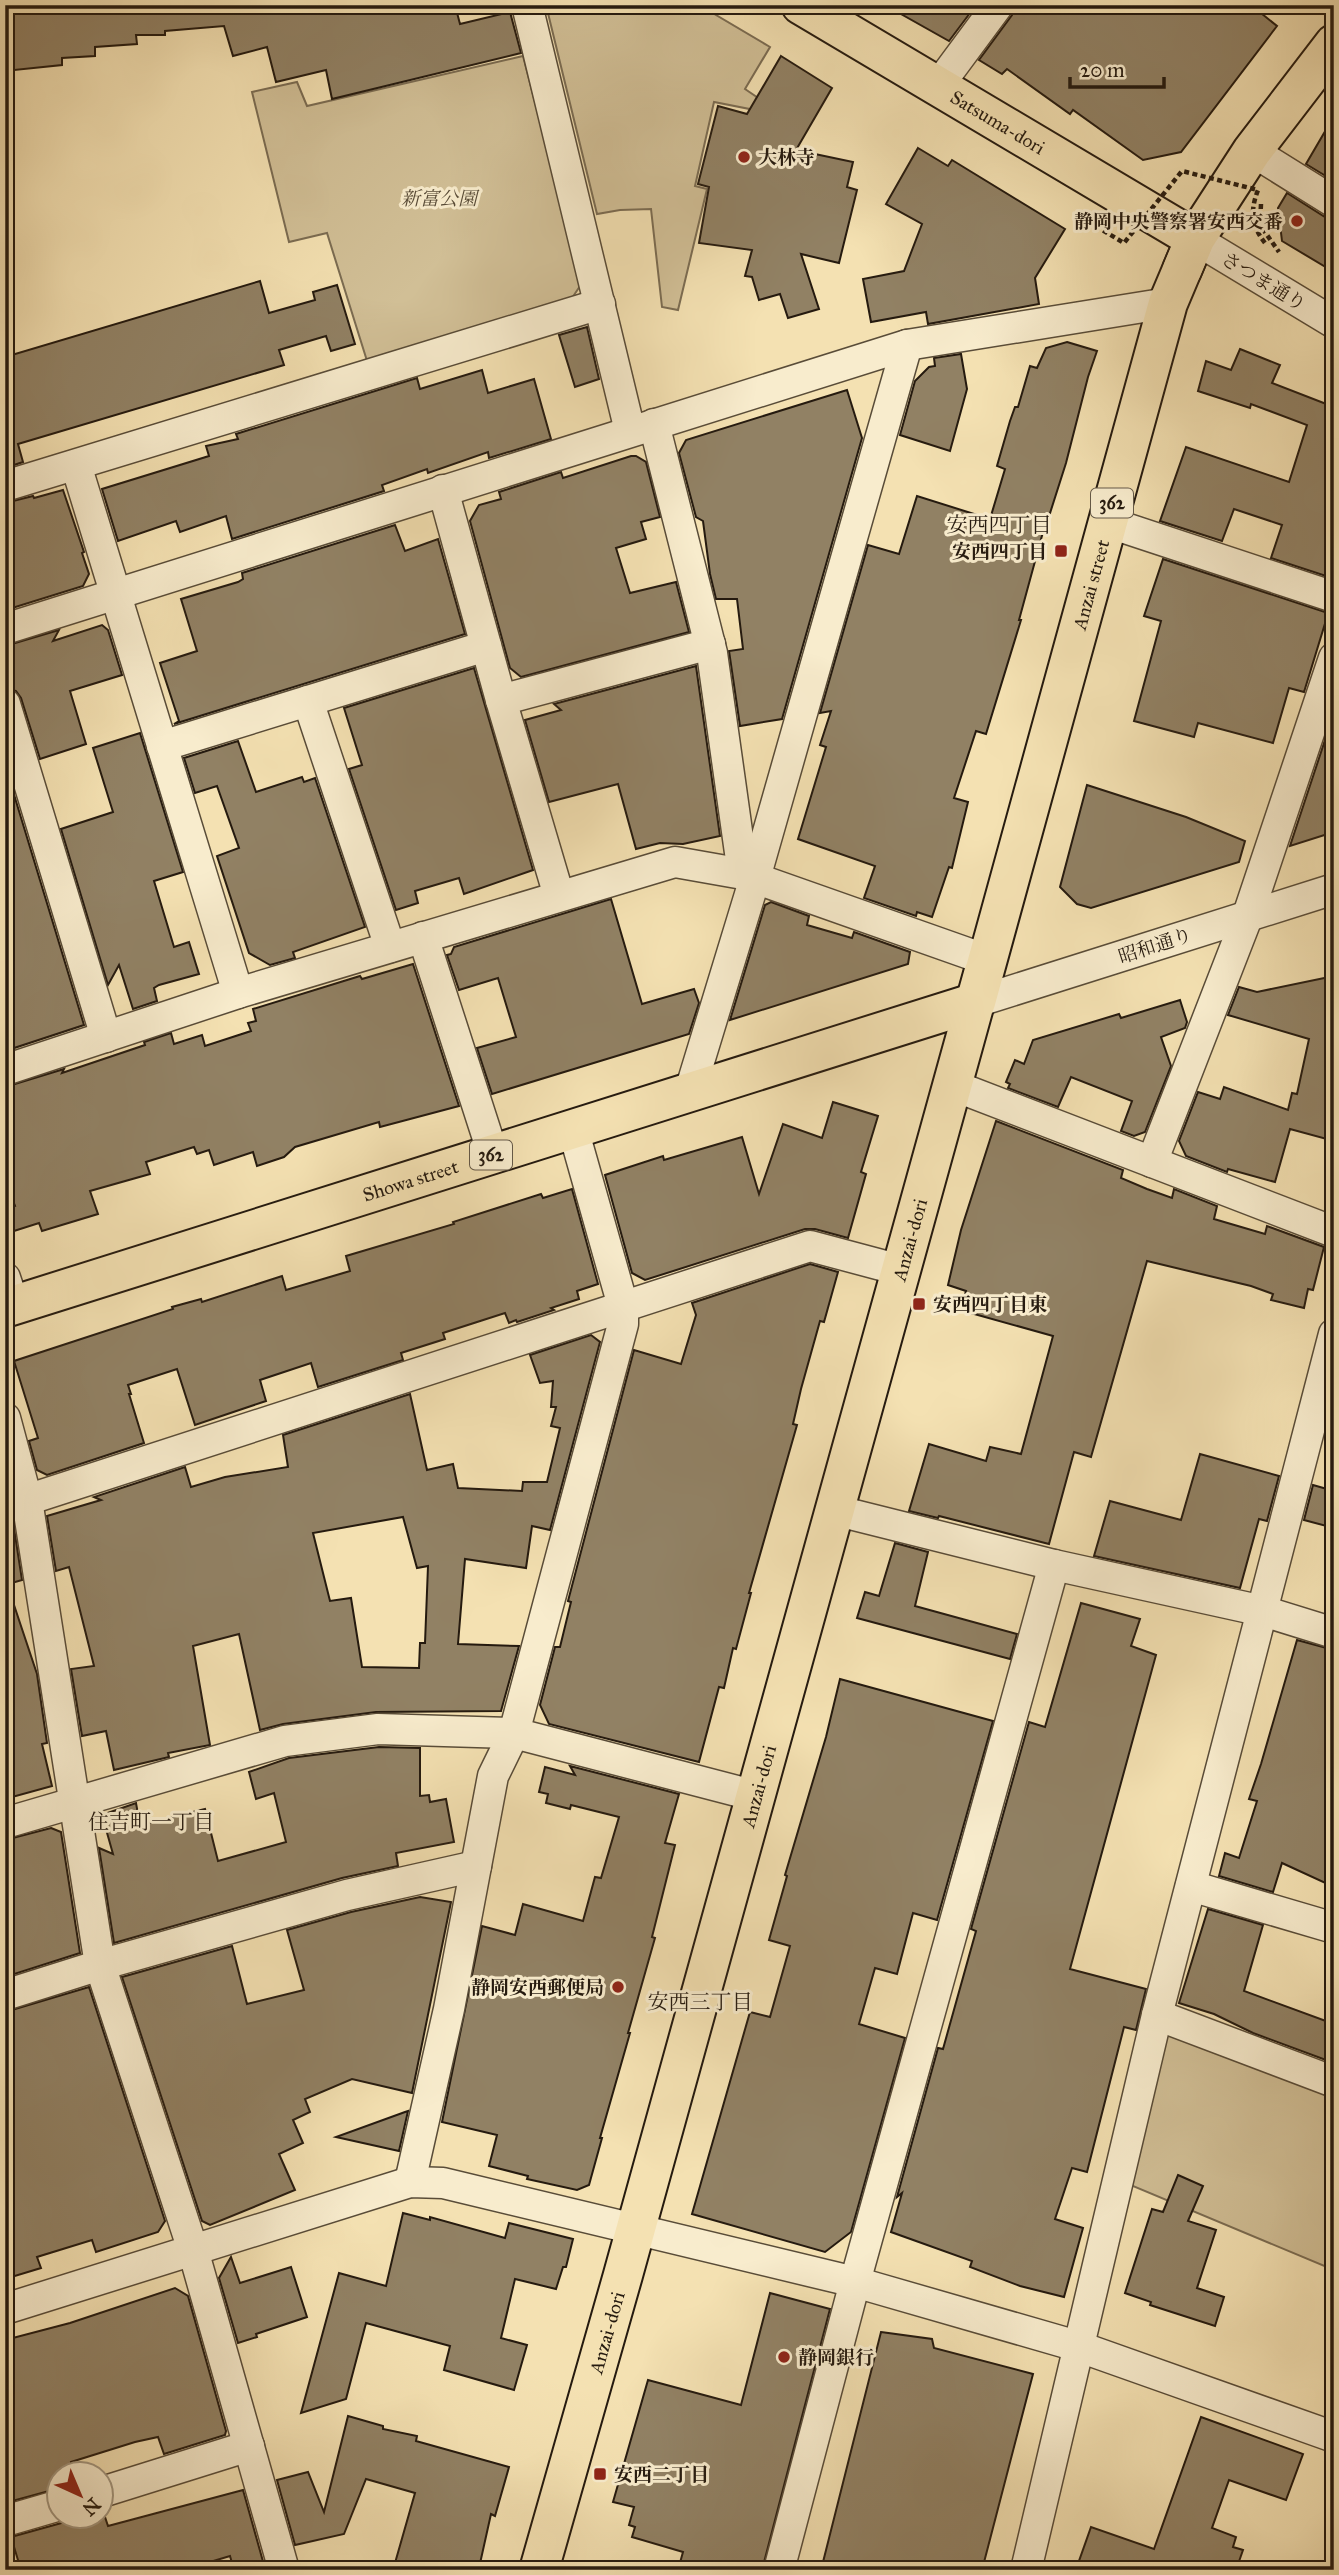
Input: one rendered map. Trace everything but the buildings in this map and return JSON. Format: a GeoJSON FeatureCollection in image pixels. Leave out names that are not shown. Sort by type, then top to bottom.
{"type":"FeatureCollection","features":[{"type":"Feature","properties":{"kind":"main road","name":"Satsuma-dori"},"geometry":{"type":"LineString","coordinates":[[801,5],[1195,239]]}},
{"type":"Feature","properties":{"kind":"main road"},"geometry":{"type":"LineString","coordinates":[[1195,239],[1252,152],[1334,44]]}},
{"type":"Feature","properties":{"kind":"main road","name":"Anzai-dori"},"geometry":{"type":"LineString","coordinates":[[539,2570],[756,1796],[1168,303],[1195,239]]}},
{"type":"Feature","properties":{"kind":"main road","name":"Showa street"},"geometry":{"type":"LineString","coordinates":[[8,1297],[492,1154],[976,1002]]}},
{"type":"Feature","properties":{"kind":"street"},"geometry":{"type":"LineString","coordinates":[[527,5],[600,304],[710,644],[749,876]]}},
{"type":"Feature","properties":{"kind":"street"},"geometry":{"type":"LineString","coordinates":[[938,86],[998,5]]}},
{"type":"Feature","properties":{"kind":"street"},"geometry":{"type":"LineString","coordinates":[[1252,152],[1334,202]]}},
{"type":"Feature","properties":{"kind":"street","name":"さつま通り"},"geometry":{"type":"LineString","coordinates":[[1195,239],[1334,323]]}},
{"type":"Feature","properties":{"kind":"street"},"geometry":{"type":"LineString","coordinates":[[5,629],[907,345],[1168,303]]}},
{"type":"Feature","properties":{"kind":"street"},"geometry":{"type":"LineString","coordinates":[[5,486],[600,304]]}},
{"type":"Feature","properties":{"kind":"street"},"geometry":{"type":"LineString","coordinates":[[690,1091],[749,876],[907,345]]}},
{"type":"Feature","properties":{"kind":"street"},"geometry":{"type":"LineString","coordinates":[[75,465],[238,993]]}},
{"type":"Feature","properties":{"kind":"street"},"geometry":{"type":"LineString","coordinates":[[443,490],[500,701],[559,896]]}},
{"type":"Feature","properties":{"kind":"street"},"geometry":{"type":"LineString","coordinates":[[1107,522],[1334,597]]}},
{"type":"Feature","properties":{"kind":"street"},"geometry":{"type":"LineString","coordinates":[[500,701],[710,644]]}},
{"type":"Feature","properties":{"kind":"street"},"geometry":{"type":"LineString","coordinates":[[162,746],[486,646]]}},
{"type":"Feature","properties":{"kind":"street"},"geometry":{"type":"LineString","coordinates":[[1152,1162],[1248,915],[1334,658]]}},
{"type":"Feature","properties":{"kind":"street"},"geometry":{"type":"LineString","coordinates":[[308,701],[390,947]]}},
{"type":"Feature","properties":{"kind":"street"},"geometry":{"type":"LineString","coordinates":[[5,704],[106,1037]]}},
{"type":"Feature","properties":{"kind":"street"},"geometry":{"type":"LineString","coordinates":[[5,1070],[238,993],[675,862],[749,876],[987,960]]}},
{"type":"Feature","properties":{"kind":"street","name":"昭和通り"},"geometry":{"type":"LineString","coordinates":[[976,1002],[1334,889]]}},
{"type":"Feature","properties":{"kind":"street"},"geometry":{"type":"LineString","coordinates":[[423,937],[492,1154]]}},
{"type":"Feature","properties":{"kind":"street"},"geometry":{"type":"LineString","coordinates":[[952,1085],[1334,1232]]}},
{"type":"Feature","properties":{"kind":"street"},"geometry":{"type":"LineString","coordinates":[[410,2182],[449,2009],[493,1776],[514,1733],[623,1324],[623,1306],[573,1129]]}},
{"type":"Feature","properties":{"kind":"street"},"geometry":{"type":"LineString","coordinates":[[16,1503],[810,1246],[900,1270]]}},
{"type":"Feature","properties":{"kind":"street"},"geometry":{"type":"LineString","coordinates":[[1026,2570],[1157,2015],[1334,1334]]}},
{"type":"Feature","properties":{"kind":"street"},"geometry":{"type":"LineString","coordinates":[[5,1418],[16,1503],[75,1802],[100,1965],[194,2250],[284,2570]]}},
{"type":"Feature","properties":{"kind":"street"},"geometry":{"type":"LineString","coordinates":[[834,1510],[1054,1565],[1263,1611],[1334,1633]]}},
{"type":"Feature","properties":{"kind":"street"},"geometry":{"type":"LineString","coordinates":[[779,2570],[855,2282],[1054,1565]]}},
{"type":"Feature","properties":{"kind":"street"},"geometry":{"type":"LineString","coordinates":[[5,1823],[285,1741],[378,1729],[514,1733],[756,1796]]}},
{"type":"Feature","properties":{"kind":"street"},"geometry":{"type":"LineString","coordinates":[[5,1995],[346,1895],[476,1866]]}},
{"type":"Feature","properties":{"kind":"street"},"geometry":{"type":"LineString","coordinates":[[1191,1886],[1334,1928]]}},
{"type":"Feature","properties":{"kind":"street"},"geometry":{"type":"LineString","coordinates":[[1157,2015],[1334,2082]]}},
{"type":"Feature","properties":{"kind":"street"},"geometry":{"type":"LineString","coordinates":[[5,2309],[410,2182],[443,2183],[855,2282],[1077,2346],[1334,2437]]}},
{"type":"Feature","properties":{"kind":"street"},"geometry":{"type":"LineString","coordinates":[[116,2488],[249,2446]]}},
{"type":"Feature","properties":{"kind":"street"},"geometry":{"type":"LineString","coordinates":[[5,2521],[46,2509]]}},
{"type":"Feature","properties":{"kind":"path"},"geometry":{"type":"LineString","coordinates":[[1074,213],[1124,243],[1182,171],[1258,190],[1252,224],[1265,243]]}},
{"type":"Feature","properties":{"kind":"green space"},"geometry":{"type":"Polygon","coordinates":[[[546,5],[699,5],[770,47],[745,89],[764,102],[760,111],[714,102],[695,186],[707,189],[678,310],[662,307],[651,209],[597,214],[546,5]]]}},
{"type":"Feature","properties":{"kind":"green space","name":"新富公園"},"geometry":{"type":"Polygon","coordinates":[[[523,56],[582,283],[568,304],[368,364],[327,233],[289,242],[252,92],[297,82],[307,106],[523,56]]]}},
{"type":"Feature","properties":{"kind":"green space"},"geometry":{"type":"Polygon","coordinates":[[[1163,2025],[1334,2093],[1334,2270],[1128,2184],[1163,2025]]]}},
{"type":"Feature","properties":{"kind":"place","name":"大林寺"},"geometry":{"type":"Point","coordinates":[744,157]}},
{"type":"Feature","properties":{"kind":"place","name":"静岡中央警察署安西交番"},"geometry":{"type":"Point","coordinates":[1297,221]}},
{"type":"Feature","properties":{"kind":"place","name":"安西四丁目"},"geometry":{"type":"Point","coordinates":[1061,551]}},
{"type":"Feature","properties":{"kind":"place","name":"安西四丁目東"},"geometry":{"type":"Point","coordinates":[919,1304]}},
{"type":"Feature","properties":{"kind":"place","name":"静岡安西郵便局"},"geometry":{"type":"Point","coordinates":[618,1987]}},
{"type":"Feature","properties":{"kind":"place","name":"静岡銀行"},"geometry":{"type":"Point","coordinates":[784,2357]}},
{"type":"Feature","properties":{"kind":"place","name":"安西二丁目"},"geometry":{"type":"Point","coordinates":[600,2474]}},
{"type":"Feature","properties":{"kind":"district","name":"安西四丁目"},"geometry":{"type":"Point","coordinates":[999,525]}},
{"type":"Feature","properties":{"kind":"district","name":"住吉町一丁目"},"geometry":{"type":"Point","coordinates":[151,1822]}},
{"type":"Feature","properties":{"kind":"district","name":"安西三丁目"},"geometry":{"type":"Point","coordinates":[700,2002]}}]}
